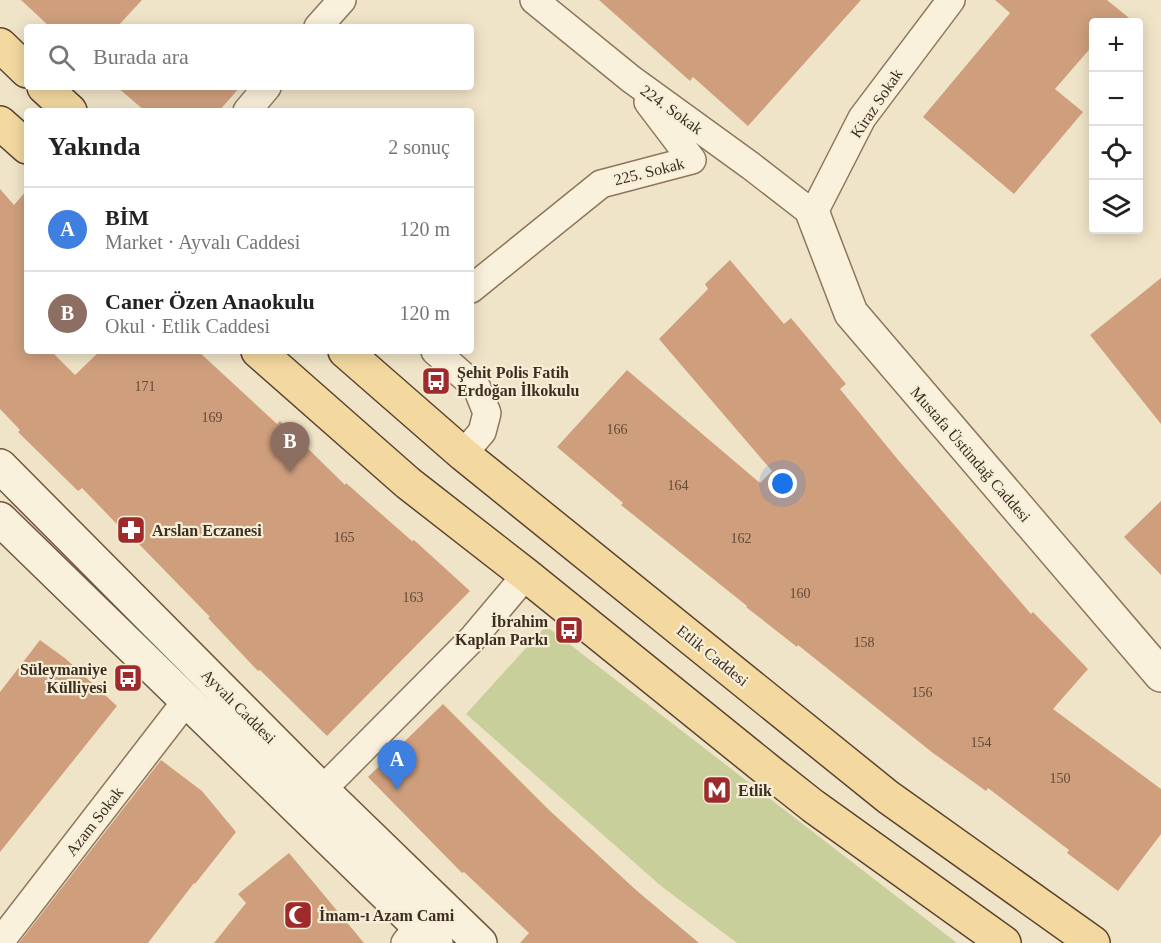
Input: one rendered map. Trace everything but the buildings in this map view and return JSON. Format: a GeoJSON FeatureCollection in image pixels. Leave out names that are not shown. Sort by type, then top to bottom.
{"type":"FeatureCollection","features":[{"type":"Feature","properties":{"kind":"main road"},"geometry":{"type":"LineString","coordinates":[[0,45],[24,68]]}},
{"type":"Feature","properties":{"kind":"main road"},"geometry":{"type":"LineString","coordinates":[[47,90],[67,108]]}},
{"type":"Feature","properties":{"kind":"main road"},"geometry":{"type":"LineString","coordinates":[[0,123],[24,144]]}},
{"type":"Feature","properties":{"kind":"main road","name":"Mustafa Üstündağ Caddesi"},"geometry":{"type":"LineString","coordinates":[[813,214],[851,313],[1161,675]]}},
{"type":"Feature","properties":{"kind":"main road"},"geometry":{"type":"LineString","coordinates":[[261,354],[408,483],[813,806],[1004,943]]}},
{"type":"Feature","properties":{"kind":"main road","name":"Etlik Caddesi"},"geometry":{"type":"LineString","coordinates":[[348,354],[463,454],[888,797],[1093,943]]}},
{"type":"Feature","properties":{"kind":"main road","name":"Ayvalı Caddesi"},"geometry":{"type":"LineString","coordinates":[[0,466],[322,790],[480,943]]}},
{"type":"Feature","properties":{"kind":"main road","name":"Ayvalı Caddesi"},"geometry":{"type":"LineString","coordinates":[[0,519],[300,812],[420,937]]}},
{"type":"Feature","properties":{"kind":"street","name":"224. Sokak"},"geometry":{"type":"LineString","coordinates":[[534,0],[631,80],[751,166],[813,214]]}},
{"type":"Feature","properties":{"kind":"street","name":"Kiraz Sokak"},"geometry":{"type":"LineString","coordinates":[[813,214],[862,118],[951,0]]}},
{"type":"Feature","properties":{"kind":"street"},"geometry":{"type":"LineString","coordinates":[[320,24],[337,2]]}},
{"type":"Feature","properties":{"kind":"street","name":"225. Sokak"},"geometry":{"type":"LineString","coordinates":[[474,288],[601,184],[692,160],[631,80]]}},
{"type":"Feature","properties":{"kind":"street"},"geometry":{"type":"LineString","coordinates":[[250,108],[264,90]]}},
{"type":"Feature","properties":{"kind":"street"},"geometry":{"type":"LineString","coordinates":[[438,354],[477,388],[487,413],[482,432],[463,454]]}},
{"type":"Feature","properties":{"kind":"street"},"geometry":{"type":"LineString","coordinates":[[322,790],[473,638],[526,575]]}},
{"type":"Feature","properties":{"kind":"street","name":"Azam Sokak"},"geometry":{"type":"LineString","coordinates":[[0,942],[187,700]]}},
{"type":"Feature","properties":{"kind":"green space"},"geometry":{"type":"Polygon","coordinates":[[[546,626],[957,943],[737,943],[661,886],[466,714],[546,626]]]}},
{"type":"Feature","properties":{"kind":"place","name":"Şehit Polis Fatih Erdoğan İlkokulu"},"geometry":{"type":"Point","coordinates":[436,381]}},
{"type":"Feature","properties":{"kind":"place","name":"Caner Özen Anaokulu"},"geometry":{"type":"Point","coordinates":[290,472]}},
{"type":"Feature","properties":{"kind":"place","name":"Arslan Eczanesi"},"geometry":{"type":"Point","coordinates":[131,530]}},
{"type":"Feature","properties":{"kind":"place","name":"İbrahim Kaplan Parkı"},"geometry":{"type":"Point","coordinates":[569,630]}},
{"type":"Feature","properties":{"kind":"place","name":"Süleymaniye Külliyesi"},"geometry":{"type":"Point","coordinates":[128,678]}},
{"type":"Feature","properties":{"kind":"place","name":"BİM"},"geometry":{"type":"Point","coordinates":[397,790]}},
{"type":"Feature","properties":{"kind":"place","name":"Etlik"},"geometry":{"type":"Point","coordinates":[717,790]}},
{"type":"Feature","properties":{"kind":"place","name":"İmam-ı Azam Cami"},"geometry":{"type":"Point","coordinates":[298,915]}}]}
